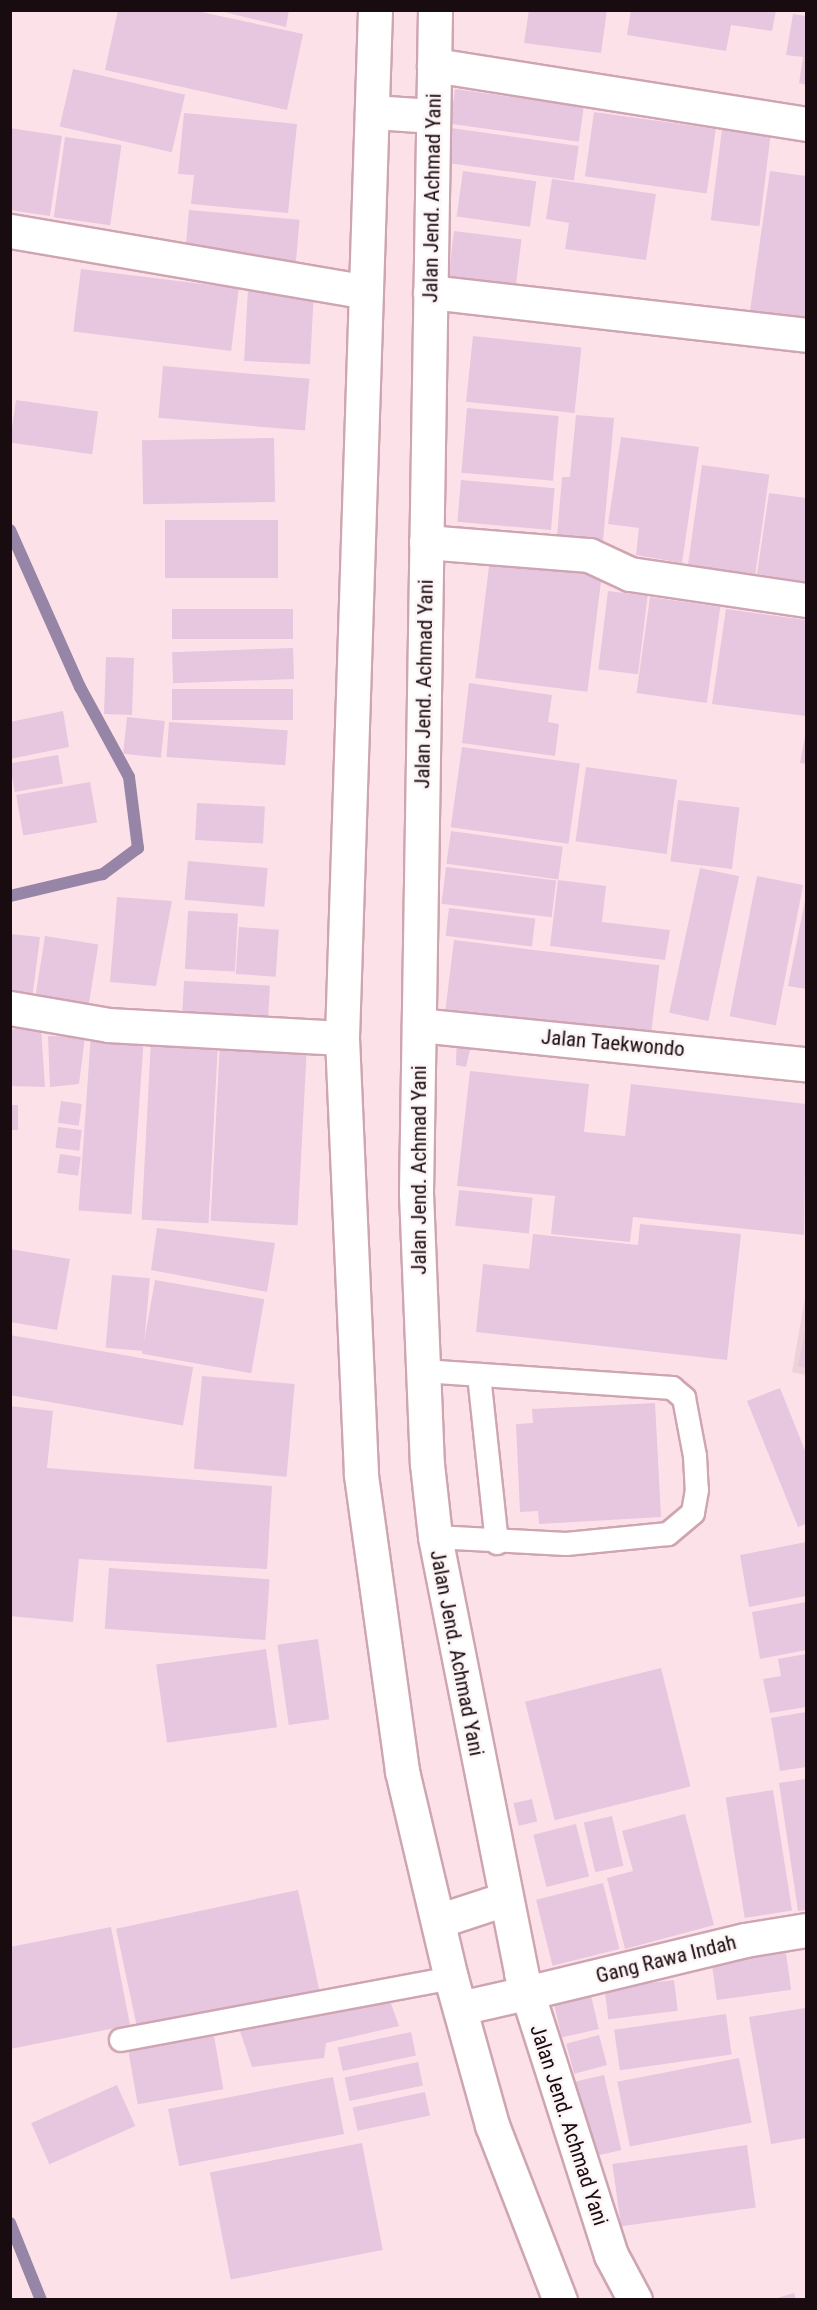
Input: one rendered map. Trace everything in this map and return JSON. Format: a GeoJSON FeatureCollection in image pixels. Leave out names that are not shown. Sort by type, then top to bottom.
{"type":"FeatureCollection","features":[{"type":"Feature","properties":{"kind":"street"},"geometry":{"type":"LineString","coordinates":[[375,10],[342,1038],[362,1475],[402,1771],[455,1993],[492,2125],[560,2300]]}},
{"type":"Feature","properties":{"kind":"street","name":"Jalan Jend. Achmad Yani"},"geometry":{"type":"LineString","coordinates":[[435,10],[416,1193],[423,1371],[435,1537],[505,1899],[526,1993],[611,2255],[635,2300]]}},
{"type":"Feature","properties":{"kind":"street"},"geometry":{"type":"LineString","coordinates":[[434,65],[807,124]]}},
{"type":"Feature","properties":{"kind":"street"},"geometry":{"type":"LineString","coordinates":[[372,112],[432,116]]}},
{"type":"Feature","properties":{"kind":"street"},"geometry":{"type":"LineString","coordinates":[[10,231],[366,292]]}},
{"type":"Feature","properties":{"kind":"street"},"geometry":{"type":"LineString","coordinates":[[430,292],[807,335]]}},
{"type":"Feature","properties":{"kind":"street"},"geometry":{"type":"LineString","coordinates":[[426,542],[589,555],[630,574],[807,600]]}},
{"type":"Feature","properties":{"kind":"street"},"geometry":{"type":"LineString","coordinates":[[10,1008],[108,1025],[342,1038]]}},
{"type":"Feature","properties":{"kind":"street","name":"Jalan Taekwondo"},"geometry":{"type":"LineString","coordinates":[[419,1025],[807,1064]]}},
{"type":"Feature","properties":{"kind":"street"},"geometry":{"type":"LineString","coordinates":[[438,1921],[505,1899]]}},
{"type":"Feature","properties":{"kind":"street","name":"Gang Rawa Indah"},"geometry":{"type":"LineString","coordinates":[[455,1993],[526,1993],[744,1940],[807,1930]]}},
{"type":"Feature","properties":{"kind":"lane"},"geometry":{"type":"LineString","coordinates":[[423,1371],[672,1388],[684,1398],[695,1456],[697,1490],[693,1513],[668,1534],[566,1544],[497,1543],[435,1537]]}},
{"type":"Feature","properties":{"kind":"lane"},"geometry":{"type":"LineString","coordinates":[[478,1375],[497,1543]]}},
{"type":"Feature","properties":{"kind":"lane"},"geometry":{"type":"LineString","coordinates":[[122,2040],[455,1993]]}},
{"type":"Feature","properties":{"kind":"shaded area"},"geometry":{"type":"Polygon","coordinates":[[[806,1292],[806,1375],[792,1372],[806,1292]]]}},
{"type":"Feature","properties":{"kind":"building"},"geometry":{"type":"Polygon","coordinates":[[[118,10],[192,10],[303,34],[287,110],[105,70],[118,10]]]}},
{"type":"Feature","properties":{"kind":"building"},"geometry":{"type":"Polygon","coordinates":[[[216,10],[289,10],[286,27],[216,10]]]}},
{"type":"Feature","properties":{"kind":"building"},"geometry":{"type":"Polygon","coordinates":[[[529,10],[607,10],[601,53],[524,43],[529,10]]]}},
{"type":"Feature","properties":{"kind":"building"},"geometry":{"type":"Polygon","coordinates":[[[631,10],[776,10],[772,31],[731,25],[726,51],[627,35],[631,10]]]}},
{"type":"Feature","properties":{"kind":"building"},"geometry":{"type":"Polygon","coordinates":[[[793,14],[806,16],[806,85],[799,83],[803,57],[786,55],[793,14]]]}},
{"type":"Feature","properties":{"kind":"building"},"geometry":{"type":"Polygon","coordinates":[[[73,69],[185,95],[172,152],[60,126],[73,69]]]}},
{"type":"Feature","properties":{"kind":"building"},"geometry":{"type":"Polygon","coordinates":[[[455,89],[584,107],[579,142],[450,124],[455,89]]]}},
{"type":"Feature","properties":{"kind":"building"},"geometry":{"type":"Polygon","coordinates":[[[594,112],[716,129],[707,193],[585,176],[594,112]]]}},
{"type":"Feature","properties":{"kind":"building"},"geometry":{"type":"Polygon","coordinates":[[[184,113],[297,124],[288,213],[191,204],[194,175],[178,174],[184,113]]]}},
{"type":"Feature","properties":{"kind":"building"},"geometry":{"type":"Polygon","coordinates":[[[10,128],[62,136],[50,216],[10,210],[10,128]]]}},
{"type":"Feature","properties":{"kind":"building"},"geometry":{"type":"Polygon","coordinates":[[[451,128],[579,146],[574,181],[446,163],[451,128]]]}},
{"type":"Feature","properties":{"kind":"building"},"geometry":{"type":"Polygon","coordinates":[[[722,129],[771,135],[759,226],[711,220],[722,129]]]}},
{"type":"Feature","properties":{"kind":"building"},"geometry":{"type":"Polygon","coordinates":[[[65,137],[121,145],[110,225],[54,217],[65,137]]]}},
{"type":"Feature","properties":{"kind":"building"},"geometry":{"type":"Polygon","coordinates":[[[463,171],[536,181],[530,227],[457,217],[463,171]]]}},
{"type":"Feature","properties":{"kind":"building"},"geometry":{"type":"Polygon","coordinates":[[[770,171],[806,176],[806,326],[749,318],[770,171]]]}},
{"type":"Feature","properties":{"kind":"building"},"geometry":{"type":"Polygon","coordinates":[[[552,179],[656,194],[646,260],[565,249],[569,223],[546,219],[552,179]]]}},
{"type":"Feature","properties":{"kind":"building"},"geometry":{"type":"Polygon","coordinates":[[[189,210],[300,220],[296,265],[185,255],[189,210]]]}},
{"type":"Feature","properties":{"kind":"building"},"geometry":{"type":"Polygon","coordinates":[[[454,231],[521,239],[516,286],[448,278],[454,231]]]}},
{"type":"Feature","properties":{"kind":"building"},"geometry":{"type":"Polygon","coordinates":[[[81,269],[239,288],[231,351],[73,332],[81,269]]]}},
{"type":"Feature","properties":{"kind":"building"},"geometry":{"type":"Polygon","coordinates":[[[248,288],[314,291],[310,364],[244,361],[248,288]]]}},
{"type":"Feature","properties":{"kind":"building"},"geometry":{"type":"Polygon","coordinates":[[[473,336],[581,347],[575,413],[466,402],[473,336]]]}},
{"type":"Feature","properties":{"kind":"building"},"geometry":{"type":"Polygon","coordinates":[[[163,366],[309,379],[305,431],[158,418],[163,366]]]}},
{"type":"Feature","properties":{"kind":"building"},"geometry":{"type":"Polygon","coordinates":[[[16,400],[98,412],[92,454],[10,443],[16,400]]]}},
{"type":"Feature","properties":{"kind":"building"},"geometry":{"type":"Polygon","coordinates":[[[467,408],[559,416],[553,481],[461,473],[467,408]]]}},
{"type":"Feature","properties":{"kind":"building"},"geometry":{"type":"Polygon","coordinates":[[[576,415],[614,418],[603,541],[557,537],[562,477],[570,477],[576,415]]]}},
{"type":"Feature","properties":{"kind":"building"},"geometry":{"type":"Polygon","coordinates":[[[621,437],[699,447],[682,563],[636,555],[639,528],[608,524],[621,437]]]}},
{"type":"Feature","properties":{"kind":"building"},"geometry":{"type":"Polygon","coordinates":[[[274,438],[275,502],[143,504],[142,440],[274,438]]]}},
{"type":"Feature","properties":{"kind":"building"},"geometry":{"type":"Polygon","coordinates":[[[702,465],[769,474],[755,574],[688,565],[702,465]]]}},
{"type":"Feature","properties":{"kind":"building"},"geometry":{"type":"Polygon","coordinates":[[[461,480],[555,488],[551,530],[457,522],[461,480]]]}},
{"type":"Feature","properties":{"kind":"building"},"geometry":{"type":"Polygon","coordinates":[[[769,493],[806,498],[806,582],[757,574],[769,493]]]}},
{"type":"Feature","properties":{"kind":"building"},"geometry":{"type":"Polygon","coordinates":[[[165,520],[278,520],[278,578],[165,578],[165,520]]]}},
{"type":"Feature","properties":{"kind":"building"},"geometry":{"type":"Polygon","coordinates":[[[490,558],[602,572],[587,692],[475,678],[490,558]]]}},
{"type":"Feature","properties":{"kind":"building"},"geometry":{"type":"Polygon","coordinates":[[[608,591],[648,596],[638,674],[598,669],[608,591]]]}},
{"type":"Feature","properties":{"kind":"building"},"geometry":{"type":"Polygon","coordinates":[[[650,597],[720,607],[707,703],[637,693],[650,597]]]}},
{"type":"Feature","properties":{"kind":"building"},"geometry":{"type":"Polygon","coordinates":[[[172,609],[293,609],[293,639],[172,639],[172,609]]]}},
{"type":"Feature","properties":{"kind":"building"},"geometry":{"type":"Polygon","coordinates":[[[726,609],[806,620],[806,716],[712,704],[726,609]]]}},
{"type":"Feature","properties":{"kind":"building"},"geometry":{"type":"Polygon","coordinates":[[[293,648],[294,679],[173,683],[172,652],[293,648]]]}},
{"type":"Feature","properties":{"kind":"building"},"geometry":{"type":"Polygon","coordinates":[[[106,657],[134,658],[132,715],[104,714],[106,657]]]}},
{"type":"Feature","properties":{"kind":"building"},"geometry":{"type":"Polygon","coordinates":[[[469,683],[552,695],[548,722],[559,724],[555,756],[462,743],[469,683]]]}},
{"type":"Feature","properties":{"kind":"building"},"geometry":{"type":"Polygon","coordinates":[[[172,689],[293,689],[293,720],[172,720],[172,689]]]}},
{"type":"Feature","properties":{"kind":"building"},"geometry":{"type":"Polygon","coordinates":[[[63,711],[69,747],[10,759],[10,722],[63,711]]]}},
{"type":"Feature","properties":{"kind":"building"},"geometry":{"type":"Polygon","coordinates":[[[127,717],[165,721],[161,758],[123,754],[127,717]]]}},
{"type":"Feature","properties":{"kind":"building"},"geometry":{"type":"Polygon","coordinates":[[[169,722],[288,730],[285,765],[167,757],[169,722]]]}},
{"type":"Feature","properties":{"kind":"building"},"geometry":{"type":"Polygon","coordinates":[[[806,731],[806,764],[800,763],[806,731]]]}},
{"type":"Feature","properties":{"kind":"building"},"geometry":{"type":"Polygon","coordinates":[[[462,747],[580,764],[569,844],[451,827],[462,747]]]}},
{"type":"Feature","properties":{"kind":"building"},"geometry":{"type":"Polygon","coordinates":[[[58,755],[63,784],[15,792],[10,763],[58,755]]]}},
{"type":"Feature","properties":{"kind":"building"},"geometry":{"type":"Polygon","coordinates":[[[586,767],[677,780],[667,854],[576,841],[586,767]]]}},
{"type":"Feature","properties":{"kind":"building"},"geometry":{"type":"Polygon","coordinates":[[[90,782],[97,822],[23,835],[16,795],[90,782]]]}},
{"type":"Feature","properties":{"kind":"building"},"geometry":{"type":"Polygon","coordinates":[[[678,800],[740,808],[732,869],[670,862],[678,800]]]}},
{"type":"Feature","properties":{"kind":"building"},"geometry":{"type":"Polygon","coordinates":[[[197,803],[265,807],[263,844],[195,840],[197,803]]]}},
{"type":"Feature","properties":{"kind":"building"},"geometry":{"type":"Polygon","coordinates":[[[451,831],[563,847],[558,879],[446,864],[451,831]]]}},
{"type":"Feature","properties":{"kind":"building"},"geometry":{"type":"Polygon","coordinates":[[[188,861],[268,868],[264,907],[185,900],[188,861]]]}},
{"type":"Feature","properties":{"kind":"building"},"geometry":{"type":"Polygon","coordinates":[[[446,867],[556,881],[552,917],[441,904],[446,867]]]}},
{"type":"Feature","properties":{"kind":"building"},"geometry":{"type":"Polygon","coordinates":[[[700,868],[739,876],[708,1021],[669,1013],[700,868]]]}},
{"type":"Feature","properties":{"kind":"building"},"geometry":{"type":"Polygon","coordinates":[[[757,876],[803,885],[776,1025],[730,1016],[757,876]]]}},
{"type":"Feature","properties":{"kind":"building"},"geometry":{"type":"Polygon","coordinates":[[[558,880],[606,886],[602,922],[670,930],[665,960],[550,946],[558,880]]]}},
{"type":"Feature","properties":{"kind":"building"},"geometry":{"type":"Polygon","coordinates":[[[806,895],[806,989],[788,986],[806,895]]]}},
{"type":"Feature","properties":{"kind":"building"},"geometry":{"type":"Polygon","coordinates":[[[117,897],[172,901],[156,986],[110,982],[117,897]]]}},
{"type":"Feature","properties":{"kind":"building"},"geometry":{"type":"Polygon","coordinates":[[[449,908],[535,919],[532,946],[446,936],[449,908]]]}},
{"type":"Feature","properties":{"kind":"building"},"geometry":{"type":"Polygon","coordinates":[[[188,911],[238,914],[235,972],[185,969],[188,911]]]}},
{"type":"Feature","properties":{"kind":"building"},"geometry":{"type":"Polygon","coordinates":[[[239,927],[279,930],[276,977],[236,974],[239,927]]]}},
{"type":"Feature","properties":{"kind":"building"},"geometry":{"type":"Polygon","coordinates":[[[10,934],[40,937],[32,1000],[10,996],[10,934]]]}},
{"type":"Feature","properties":{"kind":"building"},"geometry":{"type":"Polygon","coordinates":[[[45,936],[98,944],[88,1009],[35,1000],[45,936]]]}},
{"type":"Feature","properties":{"kind":"building"},"geometry":{"type":"Polygon","coordinates":[[[454,940],[659,965],[651,1038],[445,1012],[454,940]]]}},
{"type":"Feature","properties":{"kind":"building"},"geometry":{"type":"Polygon","coordinates":[[[184,981],[270,986],[268,1025],[182,1021],[184,981]]]}},
{"type":"Feature","properties":{"kind":"building"},"geometry":{"type":"Polygon","coordinates":[[[41,1027],[45,1087],[10,1086],[10,1029],[41,1027]]]}},
{"type":"Feature","properties":{"kind":"building"},"geometry":{"type":"Polygon","coordinates":[[[457,1032],[551,1052],[470,1050],[466,1067],[456,1065],[457,1032]]]}},
{"type":"Feature","properties":{"kind":"building"},"geometry":{"type":"Polygon","coordinates":[[[91,1034],[144,1038],[132,1214],[79,1211],[91,1034]]]}},
{"type":"Feature","properties":{"kind":"building"},"geometry":{"type":"Polygon","coordinates":[[[48,1036],[85,1037],[79,1084],[50,1087],[48,1036]]]}},
{"type":"Feature","properties":{"kind":"building"},"geometry":{"type":"Polygon","coordinates":[[[151,1040],[218,1044],[208,1223],[142,1220],[151,1040]]]}},
{"type":"Feature","properties":{"kind":"building"},"geometry":{"type":"Polygon","coordinates":[[[220,1042],[307,1047],[298,1225],[211,1221],[220,1042]]]}},
{"type":"Feature","properties":{"kind":"building"},"geometry":{"type":"Polygon","coordinates":[[[470,1071],[589,1084],[584,1132],[625,1136],[631,1084],[806,1104],[804,1235],[633,1217],[630,1242],[551,1234],[555,1196],[457,1186],[470,1071]]]}},
{"type":"Feature","properties":{"kind":"building"},"geometry":{"type":"Polygon","coordinates":[[[61,1101],[82,1104],[79,1126],[58,1123],[61,1101]]]}},
{"type":"Feature","properties":{"kind":"building"},"geometry":{"type":"Polygon","coordinates":[[[10,1105],[18,1105],[18,1130],[10,1130],[10,1105]]]}},
{"type":"Feature","properties":{"kind":"building"},"geometry":{"type":"Polygon","coordinates":[[[58,1127],[82,1130],[79,1151],[55,1148],[58,1127]]]}},
{"type":"Feature","properties":{"kind":"building"},"geometry":{"type":"Polygon","coordinates":[[[60,1154],[81,1157],[78,1176],[57,1173],[60,1154]]]}},
{"type":"Feature","properties":{"kind":"building"},"geometry":{"type":"Polygon","coordinates":[[[459,1190],[533,1198],[529,1234],[455,1226],[459,1190]]]}},
{"type":"Feature","properties":{"kind":"building"},"geometry":{"type":"Polygon","coordinates":[[[640,1224],[741,1234],[727,1360],[476,1332],[483,1264],[529,1269],[533,1234],[638,1245],[640,1224]]]}},
{"type":"Feature","properties":{"kind":"building"},"geometry":{"type":"Polygon","coordinates":[[[157,1228],[275,1243],[267,1292],[151,1270],[157,1228]]]}},
{"type":"Feature","properties":{"kind":"building"},"geometry":{"type":"Polygon","coordinates":[[[10,1249],[70,1259],[57,1330],[10,1322],[10,1249]]]}},
{"type":"Feature","properties":{"kind":"building"},"geometry":{"type":"Polygon","coordinates":[[[112,1275],[150,1278],[143,1351],[106,1348],[112,1275]]]}},
{"type":"Feature","properties":{"kind":"building"},"geometry":{"type":"Polygon","coordinates":[[[155,1280],[264,1299],[251,1373],[142,1354],[155,1280]]]}},
{"type":"Feature","properties":{"kind":"building"},"geometry":{"type":"Polygon","coordinates":[[[806,1326],[806,1368],[798,1366],[806,1326]]]}},
{"type":"Feature","properties":{"kind":"building"},"geometry":{"type":"Polygon","coordinates":[[[10,1335],[193,1367],[183,1425],[10,1395],[10,1335]]]}},
{"type":"Feature","properties":{"kind":"building"},"geometry":{"type":"Polygon","coordinates":[[[202,1376],[295,1384],[287,1477],[194,1469],[202,1376]]]}},
{"type":"Feature","properties":{"kind":"building"},"geometry":{"type":"Polygon","coordinates":[[[780,1388],[806,1453],[806,1524],[798,1527],[747,1401],[780,1388]]]}},
{"type":"Feature","properties":{"kind":"building"},"geometry":{"type":"Polygon","coordinates":[[[655,1403],[661,1517],[539,1524],[538,1511],[520,1512],[516,1424],[533,1423],[532,1409],[655,1403]]]}},
{"type":"Feature","properties":{"kind":"building"},"geometry":{"type":"Polygon","coordinates":[[[10,1406],[53,1411],[47,1468],[272,1486],[267,1569],[79,1559],[73,1622],[10,1616],[10,1406]]]}},
{"type":"Feature","properties":{"kind":"building"},"geometry":{"type":"Polygon","coordinates":[[[806,1542],[806,1596],[749,1607],[740,1555],[806,1542]]]}},
{"type":"Feature","properties":{"kind":"building"},"geometry":{"type":"Polygon","coordinates":[[[109,1568],[270,1579],[265,1640],[105,1629],[109,1568]]]}},
{"type":"Feature","properties":{"kind":"building"},"geometry":{"type":"Polygon","coordinates":[[[806,1602],[806,1650],[760,1659],[752,1612],[806,1602]]]}},
{"type":"Feature","properties":{"kind":"building"},"geometry":{"type":"Polygon","coordinates":[[[318,1639],[329,1719],[289,1725],[277,1645],[318,1639]]]}},
{"type":"Feature","properties":{"kind":"building"},"geometry":{"type":"Polygon","coordinates":[[[266,1649],[277,1727],[167,1743],[156,1664],[266,1649]]]}},
{"type":"Feature","properties":{"kind":"building"},"geometry":{"type":"Polygon","coordinates":[[[806,1654],[806,1707],[770,1713],[763,1679],[781,1676],[778,1659],[806,1654]]]}},
{"type":"Feature","properties":{"kind":"building"},"geometry":{"type":"Polygon","coordinates":[[[661,1668],[691,1786],[555,1820],[525,1702],[661,1668]]]}},
{"type":"Feature","properties":{"kind":"building"},"geometry":{"type":"Polygon","coordinates":[[[806,1712],[806,1767],[780,1771],[771,1718],[806,1712]]]}},
{"type":"Feature","properties":{"kind":"building"},"geometry":{"type":"Polygon","coordinates":[[[806,1779],[806,1910],[798,1911],[779,1783],[806,1779]]]}},
{"type":"Feature","properties":{"kind":"building"},"geometry":{"type":"Polygon","coordinates":[[[773,1790],[792,1910],[745,1918],[726,1798],[773,1790]]]}},
{"type":"Feature","properties":{"kind":"building"},"geometry":{"type":"Polygon","coordinates":[[[532,1799],[537,1821],[519,1826],[513,1803],[532,1799]]]}},
{"type":"Feature","properties":{"kind":"building"},"geometry":{"type":"Polygon","coordinates":[[[685,1814],[714,1925],[625,1949],[607,1878],[633,1871],[622,1831],[685,1814]]]}},
{"type":"Feature","properties":{"kind":"building"},"geometry":{"type":"Polygon","coordinates":[[[612,1816],[623,1866],[595,1872],[584,1823],[612,1816]]]}},
{"type":"Feature","properties":{"kind":"building"},"geometry":{"type":"Polygon","coordinates":[[[576,1824],[589,1876],[546,1887],[533,1835],[576,1824]]]}},
{"type":"Feature","properties":{"kind":"building"},"geometry":{"type":"Polygon","coordinates":[[[603,1883],[619,1949],[553,1966],[536,1900],[603,1883]]]}},
{"type":"Feature","properties":{"kind":"building"},"geometry":{"type":"Polygon","coordinates":[[[298,1890],[319,1990],[137,2028],[116,1929],[298,1890]]]}},
{"type":"Feature","properties":{"kind":"building"},"geometry":{"type":"Polygon","coordinates":[[[111,1927],[130,2025],[10,2049],[10,1947],[111,1927]]]}},
{"type":"Feature","properties":{"kind":"building"},"geometry":{"type":"Polygon","coordinates":[[[786,1953],[791,1990],[717,2000],[712,1963],[786,1953]]]}},
{"type":"Feature","properties":{"kind":"building"},"geometry":{"type":"Polygon","coordinates":[[[674,1980],[678,2011],[608,2019],[605,1989],[674,1980]]]}},
{"type":"Feature","properties":{"kind":"building"},"geometry":{"type":"Polygon","coordinates":[[[590,1991],[599,2029],[562,2038],[553,2000],[590,1991]]]}},
{"type":"Feature","properties":{"kind":"building"},"geometry":{"type":"Polygon","coordinates":[[[388,1995],[399,2026],[326,2043],[324,2058],[252,2067],[238,2025],[388,1995]]]}},
{"type":"Feature","properties":{"kind":"building"},"geometry":{"type":"Polygon","coordinates":[[[805,2008],[806,2138],[771,2144],[749,2017],[805,2008]]]}},
{"type":"Feature","properties":{"kind":"building"},"geometry":{"type":"Polygon","coordinates":[[[726,2014],[732,2055],[620,2070],[614,2030],[726,2014]]]}},
{"type":"Feature","properties":{"kind":"building"},"geometry":{"type":"Polygon","coordinates":[[[411,2032],[416,2055],[343,2071],[338,2048],[411,2032]]]}},
{"type":"Feature","properties":{"kind":"building"},"geometry":{"type":"Polygon","coordinates":[[[599,2035],[607,2065],[574,2074],[566,2044],[599,2035]]]}},
{"type":"Feature","properties":{"kind":"building"},"geometry":{"type":"Polygon","coordinates":[[[214,2036],[223,2089],[138,2104],[128,2051],[214,2036]]]}},
{"type":"Feature","properties":{"kind":"building"},"geometry":{"type":"Polygon","coordinates":[[[739,2058],[752,2123],[630,2146],[617,2082],[739,2058]]]}},
{"type":"Feature","properties":{"kind":"building"},"geometry":{"type":"Polygon","coordinates":[[[418,2062],[423,2085],[350,2101],[345,2078],[418,2062]]]}},
{"type":"Feature","properties":{"kind":"building"},"geometry":{"type":"Polygon","coordinates":[[[604,2075],[621,2150],[591,2157],[574,2082],[604,2075]]]}},
{"type":"Feature","properties":{"kind":"building"},"geometry":{"type":"Polygon","coordinates":[[[333,2077],[344,2134],[179,2166],[168,2109],[333,2077]]]}},
{"type":"Feature","properties":{"kind":"building"},"geometry":{"type":"Polygon","coordinates":[[[117,2085],[135,2126],[49,2164],[31,2123],[117,2085]]]}},
{"type":"Feature","properties":{"kind":"building"},"geometry":{"type":"Polygon","coordinates":[[[425,2092],[430,2115],[358,2131],[353,2107],[425,2092]]]}},
{"type":"Feature","properties":{"kind":"building"},"geometry":{"type":"Polygon","coordinates":[[[362,2143],[383,2250],[231,2280],[210,2173],[362,2143]]]}},
{"type":"Feature","properties":{"kind":"building"},"geometry":{"type":"Polygon","coordinates":[[[747,2145],[756,2207],[621,2226],[612,2164],[747,2145]]]}},
{"type":"Feature","properties":{"kind":"building"},"geometry":{"type":"Polygon","coordinates":[[[794,2293],[796,2300],[774,2300],[774,2299],[794,2293]]]}},
{"type":"Feature","properties":{"kind":"waterway"},"geometry":{"type":"LineString","coordinates":[[10,530],[80,687],[129,777],[138,848],[103,874],[10,896]]}},
{"type":"Feature","properties":{"kind":"waterway"},"geometry":{"type":"LineString","coordinates":[[10,2223],[41,2300]]}}]}
